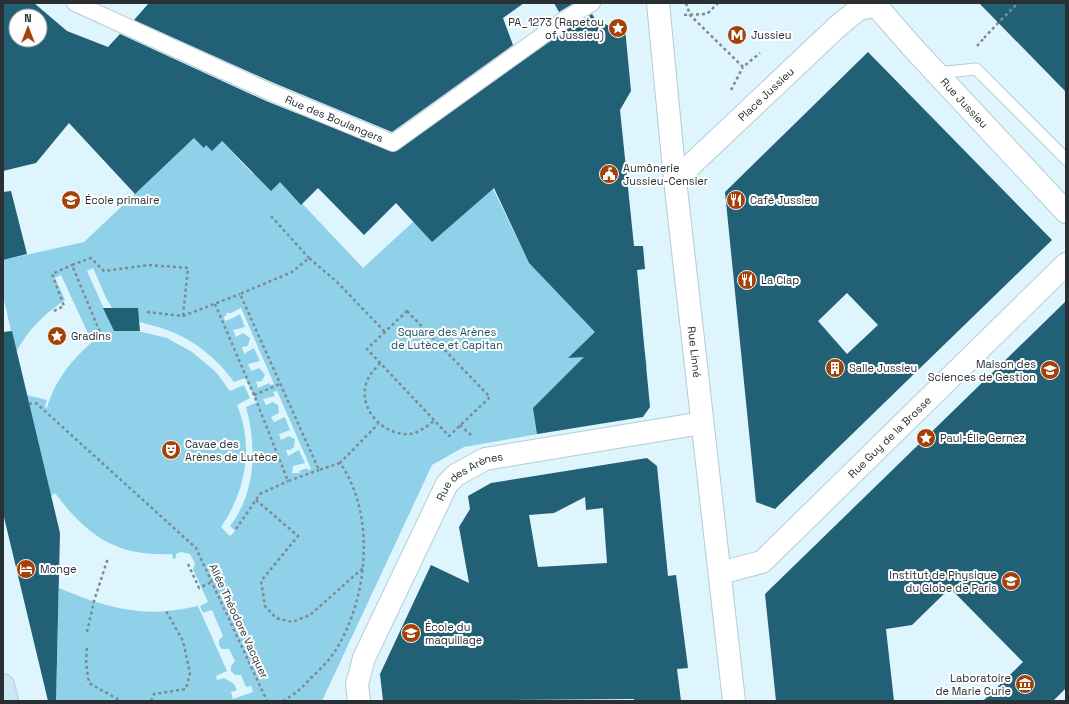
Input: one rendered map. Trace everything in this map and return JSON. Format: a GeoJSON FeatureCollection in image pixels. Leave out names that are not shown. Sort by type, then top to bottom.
{"type":"FeatureCollection","features":[{"type":"Feature","properties":{"kind":"main road"},"geometry":{"type":"LineString","coordinates":[[3,685],[7,701]]}},
{"type":"Feature","properties":{"kind":"street","name":"Rue des Boulangers"},"geometry":{"type":"LineString","coordinates":[[75,3],[270,92],[393,143],[564,20],[592,3]]}},
{"type":"Feature","properties":{"kind":"street","name":"Rue Linné"},"geometry":{"type":"LineString","coordinates":[[658,3],[675,180],[734,701]]}},
{"type":"Feature","properties":{"kind":"street","name":"Rue Jussieu"},"geometry":{"type":"LineString","coordinates":[[859,9],[872,6],[880,10],[1066,212]]}},
{"type":"Feature","properties":{"kind":"street","name":"Place Jussieu"},"geometry":{"type":"LineString","coordinates":[[675,180],[859,9]]}},
{"type":"Feature","properties":{"kind":"street","name":"Rue Guy de la Brosse"},"geometry":{"type":"LineString","coordinates":[[720,573],[762,562],[1066,264]]}},
{"type":"Feature","properties":{"kind":"street","name":"Rue des Arènes"},"geometry":{"type":"LineString","coordinates":[[358,692],[364,658],[447,484],[456,475],[485,459],[702,423]]}},
{"type":"Feature","properties":{"kind":"lane"},"geometry":{"type":"LineString","coordinates":[[937,73],[976,70],[1066,159]]}},
{"type":"Feature","properties":{"kind":"path"},"geometry":{"type":"LineString","coordinates":[[686,3],[690,15],[743,67],[760,53]]}},
{"type":"Feature","properties":{"kind":"path"},"geometry":{"type":"LineString","coordinates":[[677,15],[707,14],[718,3]]}},
{"type":"Feature","properties":{"kind":"path"},"geometry":{"type":"LineString","coordinates":[[977,46],[1018,3]]}},
{"type":"Feature","properties":{"kind":"path"},"geometry":{"type":"LineString","coordinates":[[271,216],[310,258],[337,282],[385,332]]}},
{"type":"Feature","properties":{"kind":"path"},"geometry":{"type":"LineString","coordinates":[[54,311],[64,306],[52,274],[91,258],[104,270],[148,265],[188,268],[183,316]]}},
{"type":"Feature","properties":{"kind":"path"},"geometry":{"type":"LineString","coordinates":[[147,312],[183,316],[292,272],[310,258]]}},
{"type":"Feature","properties":{"kind":"path"},"geometry":{"type":"LineString","coordinates":[[72,266],[102,337]]}},
{"type":"Feature","properties":{"kind":"path"},"geometry":{"type":"LineString","coordinates":[[240,294],[319,470]]}},
{"type":"Feature","properties":{"kind":"path"},"geometry":{"type":"LineString","coordinates":[[215,304],[254,395],[288,481]]}},
{"type":"Feature","properties":{"kind":"path"},"geometry":{"type":"LineString","coordinates":[[407,311],[490,397],[449,436],[380,363],[367,349],[407,311]]}},
{"type":"Feature","properties":{"kind":"path"},"geometry":{"type":"LineString","coordinates":[[380,363],[370,375],[365,387],[366,403],[370,414],[378,424],[394,433],[411,434],[422,430],[434,421]]}},
{"type":"Feature","properties":{"kind":"path"},"geometry":{"type":"LineString","coordinates":[[254,395],[280,384]]}},
{"type":"Feature","properties":{"kind":"path","name":"Allée Théodore Vacquer"},"geometry":{"type":"LineString","coordinates":[[29,404],[36,403],[196,548],[267,701]]}},
{"type":"Feature","properties":{"kind":"path"},"geometry":{"type":"LineString","coordinates":[[236,529],[260,494],[288,481],[340,463],[378,424]]}},
{"type":"Feature","properties":{"kind":"path"},"geometry":{"type":"LineString","coordinates":[[283,701],[294,696],[322,668],[337,648],[354,609],[363,568],[365,543],[363,522],[347,472],[340,463]]}},
{"type":"Feature","properties":{"kind":"path"},"geometry":{"type":"LineString","coordinates":[[256,500],[298,536],[262,581],[265,606],[276,618],[292,622],[310,615],[363,568]]}},
{"type":"Feature","properties":{"kind":"path"},"geometry":{"type":"LineString","coordinates":[[87,632],[94,601],[108,558]]}},
{"type":"Feature","properties":{"kind":"path"},"geometry":{"type":"LineString","coordinates":[[188,564],[199,588],[212,582]]}},
{"type":"Feature","properties":{"kind":"path"},"geometry":{"type":"LineString","coordinates":[[151,701],[154,694],[186,689],[190,673],[182,641],[166,612]]}},
{"type":"Feature","properties":{"kind":"path"},"geometry":{"type":"LineString","coordinates":[[87,648],[86,664],[89,683],[121,701]]}},
{"type":"Feature","properties":{"kind":"green space","name":"Square des Arènes de Lutèce et Capitan"},"geometry":{"type":"Polygon","coordinates":[[[207,126],[253,174],[263,162],[363,268],[452,186],[481,164],[529,263],[596,332],[568,358],[645,351],[647,368],[570,378],[579,427],[464,447],[432,465],[322,701],[56,701],[59,588],[98,602],[139,611],[153,612],[179,610],[198,606],[227,671],[216,676],[217,680],[224,678],[234,684],[237,690],[231,692],[233,699],[253,692],[251,686],[246,687],[241,675],[235,675],[231,671],[231,666],[235,661],[229,649],[222,649],[219,645],[219,640],[223,636],[212,610],[203,613],[200,606],[208,602],[193,569],[195,563],[190,554],[181,552],[176,554],[176,558],[173,559],[172,554],[135,552],[119,547],[105,541],[92,532],[79,521],[55,493],[51,496],[27,395],[47,400],[45,407],[47,408],[59,380],[77,356],[92,342],[61,275],[55,278],[65,300],[37,323],[16,352],[3,296],[3,260],[84,242],[207,126]],[[93,268],[87,271],[114,331],[118,331],[117,317],[138,331],[167,338],[192,352],[216,372],[230,391],[244,385],[250,398],[237,405],[245,436],[245,468],[242,483],[236,499],[230,513],[221,527],[230,536],[235,531],[230,526],[239,513],[245,499],[252,469],[252,438],[246,407],[257,402],[245,378],[234,382],[213,358],[187,339],[167,330],[131,319],[118,313],[113,309],[108,301],[93,268]],[[241,308],[231,313],[226,313],[227,315],[224,317],[225,321],[240,314],[245,327],[233,330],[236,337],[243,333],[250,338],[248,346],[242,347],[244,354],[254,348],[260,361],[248,364],[251,371],[259,368],[265,374],[262,381],[256,382],[258,388],[269,383],[271,385],[274,384],[241,308]],[[277,391],[273,392],[275,396],[263,399],[266,405],[273,402],[278,405],[279,413],[271,417],[274,422],[285,417],[290,430],[279,434],[281,440],[289,436],[295,439],[294,447],[290,450],[286,450],[288,456],[299,450],[305,463],[293,466],[292,473],[300,473],[299,471],[307,468],[308,470],[311,469],[277,391]]]}},
{"type":"Feature","properties":{"kind":"building"},"geometry":{"type":"Polygon","coordinates":[[[3,3],[34,3],[40,8],[8,8],[8,48],[48,48],[48,15],[67,31],[108,47],[120,34],[266,101],[394,152],[569,28],[592,14],[595,19],[615,29],[625,28],[631,91],[620,110],[634,246],[643,246],[645,269],[637,270],[650,407],[643,417],[537,434],[533,408],[584,357],[568,358],[595,332],[529,263],[494,188],[432,242],[396,203],[364,235],[318,188],[301,205],[280,182],[271,191],[222,141],[212,151],[206,145],[204,148],[194,138],[135,194],[69,123],[36,163],[3,171],[3,3]]]}},
{"type":"Feature","properties":{"kind":"building"},"geometry":{"type":"Polygon","coordinates":[[[149,3],[524,3],[503,18],[513,45],[392,132],[274,83],[134,20],[149,3]]]}},
{"type":"Feature","properties":{"kind":"building"},"geometry":{"type":"Polygon","coordinates":[[[554,3],[574,3],[559,12],[554,3]]]}},
{"type":"Feature","properties":{"kind":"building"},"geometry":{"type":"Polygon","coordinates":[[[979,3],[1066,3],[1066,92],[979,3]]]}},
{"type":"Feature","properties":{"kind":"building"},"geometry":{"type":"Polygon","coordinates":[[[868,52],[1052,240],[775,509],[756,502],[725,192],[868,52]],[[847,293],[818,321],[847,354],[878,325],[847,293]]]}},
{"type":"Feature","properties":{"kind":"building"},"geometry":{"type":"Polygon","coordinates":[[[11,191],[27,254],[3,260],[3,192],[11,191]]]}},
{"type":"Feature","properties":{"kind":"building"},"geometry":{"type":"Polygon","coordinates":[[[1066,301],[1066,688],[1053,701],[983,701],[1023,662],[950,588],[912,625],[886,629],[894,701],[776,701],[765,594],[1066,301]]]}},
{"type":"Feature","properties":{"kind":"building"},"geometry":{"type":"Polygon","coordinates":[[[103,308],[138,308],[140,331],[114,331],[103,308]]]}},
{"type":"Feature","properties":{"kind":"building"},"geometry":{"type":"Polygon","coordinates":[[[12,331],[60,533],[56,701],[48,701],[3,513],[3,332],[12,331]]]}},
{"type":"Feature","properties":{"kind":"building"},"geometry":{"type":"Polygon","coordinates":[[[647,458],[657,466],[668,576],[676,575],[688,668],[677,669],[681,701],[637,701],[633,699],[383,701],[380,674],[431,565],[469,583],[459,527],[470,509],[468,496],[491,483],[647,458]],[[585,497],[554,513],[529,515],[538,567],[607,563],[603,508],[586,510],[585,497]]]}},
{"type":"Feature","properties":{"kind":"place","name":"PA_1273 (Rapetou of Jussieu)"},"geometry":{"type":"Point","coordinates":[618,28]}},
{"type":"Feature","properties":{"kind":"place","name":"Jussieu"},"geometry":{"type":"Point","coordinates":[737,35]}},
{"type":"Feature","properties":{"kind":"place","name":"Aumônerie Jussieu-Censier"},"geometry":{"type":"Point","coordinates":[609,174]}},
{"type":"Feature","properties":{"kind":"place","name":"École primaire"},"geometry":{"type":"Point","coordinates":[71,200]}},
{"type":"Feature","properties":{"kind":"place","name":"Café Jussieu"},"geometry":{"type":"Point","coordinates":[736,200]}},
{"type":"Feature","properties":{"kind":"place","name":"La Clap"},"geometry":{"type":"Point","coordinates":[747,280]}},
{"type":"Feature","properties":{"kind":"place","name":"Gradins"},"geometry":{"type":"Point","coordinates":[57,336]}},
{"type":"Feature","properties":{"kind":"place","name":"Salle Jussieu"},"geometry":{"type":"Point","coordinates":[835,368]}},
{"type":"Feature","properties":{"kind":"place","name":"Maison des Sciences de Gestion"},"geometry":{"type":"Point","coordinates":[1050,370]}},
{"type":"Feature","properties":{"kind":"place","name":"Paul-Élie Gernez"},"geometry":{"type":"Point","coordinates":[926,438]}},
{"type":"Feature","properties":{"kind":"place","name":"Cavae des Arènes de Lutèce"},"geometry":{"type":"Point","coordinates":[171,450]}},
{"type":"Feature","properties":{"kind":"place","name":"Monge"},"geometry":{"type":"Point","coordinates":[26,569]}},
{"type":"Feature","properties":{"kind":"place","name":"Institut de Physique du Globe de Paris"},"geometry":{"type":"Point","coordinates":[1011,581]}},
{"type":"Feature","properties":{"kind":"place","name":"École du maquillage"},"geometry":{"type":"Point","coordinates":[411,633]}},
{"type":"Feature","properties":{"kind":"place","name":"Laboratoire de Marie Curie"},"geometry":{"type":"Point","coordinates":[1025,684]}}]}
